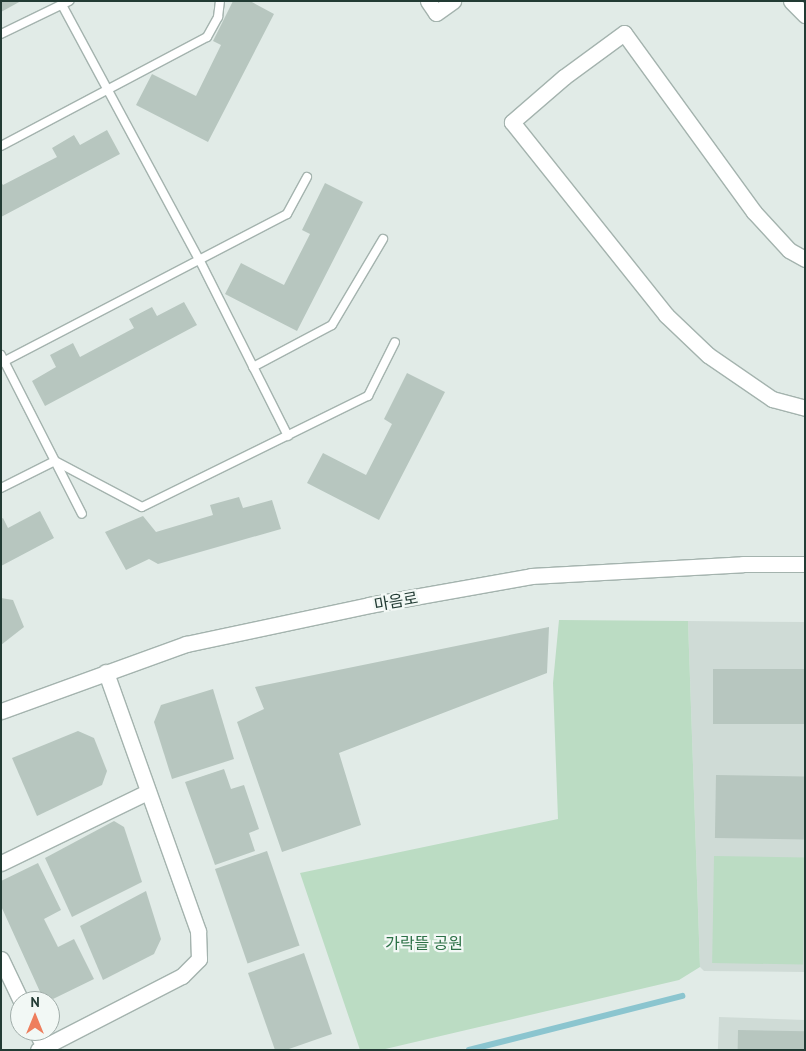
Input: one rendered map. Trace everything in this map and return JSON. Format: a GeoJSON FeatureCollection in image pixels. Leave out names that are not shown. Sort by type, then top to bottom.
{"type":"FeatureCollection","features":[{"type":"Feature","properties":{"kind":"street"},"geometry":{"type":"LineString","coordinates":[[428,1],[436,13],[453,1]]}},
{"type":"Feature","properties":{"kind":"street"},"geometry":{"type":"LineString","coordinates":[[791,1],[805,16]]}},
{"type":"Feature","properties":{"kind":"street"},"geometry":{"type":"LineString","coordinates":[[805,259],[789,250],[754,212],[624,33],[564,77],[512,122],[666,316],[708,355],[772,399],[805,408]]}},
{"type":"Feature","properties":{"kind":"street","name":"마음로"},"geometry":{"type":"LineString","coordinates":[[1,711],[186,644],[369,605],[531,576],[743,564],[805,564]]}},
{"type":"Feature","properties":{"kind":"street"},"geometry":{"type":"LineString","coordinates":[[41,1048],[182,976],[199,959],[198,931],[147,792],[106,672]]}},
{"type":"Feature","properties":{"kind":"street"},"geometry":{"type":"LineString","coordinates":[[1,863],[147,792]]}},
{"type":"Feature","properties":{"kind":"street"},"geometry":{"type":"LineString","coordinates":[[1,959],[17,991]]}},
{"type":"Feature","properties":{"kind":"lane"},"geometry":{"type":"LineString","coordinates":[[1,146],[207,37],[218,17],[220,1]]}},
{"type":"Feature","properties":{"kind":"lane"},"geometry":{"type":"LineString","coordinates":[[1,34],[66,3],[108,90],[199,259],[288,436]]}},
{"type":"Feature","properties":{"kind":"lane"},"geometry":{"type":"LineString","coordinates":[[82,514],[2,360],[287,214],[307,177]]}},
{"type":"Feature","properties":{"kind":"lane"},"geometry":{"type":"LineString","coordinates":[[253,367],[332,325],[383,239]]}},
{"type":"Feature","properties":{"kind":"lane"},"geometry":{"type":"LineString","coordinates":[[55,461],[142,507],[368,396],[395,342]]}},
{"type":"Feature","properties":{"kind":"lane"},"geometry":{"type":"LineString","coordinates":[[1,488],[55,461]]}},
{"type":"Feature","properties":{"kind":"shaded area"},"geometry":{"type":"Polygon","coordinates":[[[688,621],[805,622],[805,972],[704,971],[700,967],[688,621]]]}},
{"type":"Feature","properties":{"kind":"shaded area"},"geometry":{"type":"Polygon","coordinates":[[[719,1017],[805,1020],[804,1050],[718,1050],[719,1017]]]}},
{"type":"Feature","properties":{"kind":"green space","name":"가락뜰 공원"},"geometry":{"type":"Polygon","coordinates":[[[559,620],[688,621],[700,967],[679,980],[381,1050],[360,1050],[300,873],[558,819],[553,683],[559,620]]]}},
{"type":"Feature","properties":{"kind":"green space"},"geometry":{"type":"Polygon","coordinates":[[[714,856],[805,858],[803,965],[712,963],[714,856]]]}},
{"type":"Feature","properties":{"kind":"building"},"geometry":{"type":"Polygon","coordinates":[[[1,1],[21,1],[1,12],[1,1]]]}},
{"type":"Feature","properties":{"kind":"building"},"geometry":{"type":"Polygon","coordinates":[[[233,1],[250,1],[274,14],[208,142],[136,105],[152,74],[196,96],[221,45],[213,41],[233,1]]]}},
{"type":"Feature","properties":{"kind":"building"},"geometry":{"type":"Polygon","coordinates":[[[107,130],[120,154],[1,217],[1,182],[3,185],[57,157],[52,148],[74,135],[80,145],[107,130]]]}},
{"type":"Feature","properties":{"kind":"building"},"geometry":{"type":"Polygon","coordinates":[[[325,183],[363,202],[297,331],[225,294],[241,263],[284,285],[310,234],[302,230],[325,183]]]}},
{"type":"Feature","properties":{"kind":"building"},"geometry":{"type":"Polygon","coordinates":[[[184,302],[197,325],[45,406],[32,381],[56,367],[50,355],[73,343],[80,357],[134,328],[129,319],[152,307],[157,316],[184,302]]]}},
{"type":"Feature","properties":{"kind":"building"},"geometry":{"type":"Polygon","coordinates":[[[407,373],[445,392],[379,520],[307,483],[323,453],[366,475],[392,424],[384,419],[407,373]]]}},
{"type":"Feature","properties":{"kind":"building"},"geometry":{"type":"Polygon","coordinates":[[[239,497],[243,508],[272,500],[281,529],[158,564],[149,559],[126,570],[105,532],[143,516],[156,532],[213,515],[210,505],[239,497]]]}},
{"type":"Feature","properties":{"kind":"building"},"geometry":{"type":"Polygon","coordinates":[[[40,511],[54,538],[1,566],[1,519],[3,518],[8,528],[40,511]]]}},
{"type":"Feature","properties":{"kind":"building"},"geometry":{"type":"Polygon","coordinates":[[[1,598],[13,600],[24,627],[1,645],[1,598]]]}},
{"type":"Feature","properties":{"kind":"building"},"geometry":{"type":"Polygon","coordinates":[[[549,627],[547,673],[339,753],[361,825],[282,852],[237,722],[264,709],[255,687],[549,627]]]}},
{"type":"Feature","properties":{"kind":"building"},"geometry":{"type":"Polygon","coordinates":[[[713,669],[805,669],[805,724],[713,724],[713,669]]]}},
{"type":"Feature","properties":{"kind":"building"},"geometry":{"type":"Polygon","coordinates":[[[213,689],[234,759],[172,779],[154,722],[161,705],[213,689]]]}},
{"type":"Feature","properties":{"kind":"building"},"geometry":{"type":"Polygon","coordinates":[[[78,731],[94,738],[107,771],[102,785],[37,816],[12,758],[78,731]]]}},
{"type":"Feature","properties":{"kind":"building"},"geometry":{"type":"Polygon","coordinates":[[[224,769],[231,789],[244,785],[259,829],[249,833],[255,851],[215,865],[185,782],[224,769]]]}},
{"type":"Feature","properties":{"kind":"building"},"geometry":{"type":"Polygon","coordinates":[[[716,775],[805,777],[804,840],[715,838],[716,775]]]}},
{"type":"Feature","properties":{"kind":"building"},"geometry":{"type":"Polygon","coordinates":[[[114,821],[124,827],[142,882],[72,917],[45,858],[114,821]]]}},
{"type":"Feature","properties":{"kind":"building"},"geometry":{"type":"Polygon","coordinates":[[[267,851],[300,946],[248,963],[215,869],[267,851]]]}},
{"type":"Feature","properties":{"kind":"building"},"geometry":{"type":"Polygon","coordinates":[[[38,863],[61,910],[44,919],[58,947],[74,939],[94,979],[60,996],[60,991],[40,991],[1,906],[1,881],[38,863]]]}},
{"type":"Feature","properties":{"kind":"building"},"geometry":{"type":"Polygon","coordinates":[[[146,891],[161,939],[154,954],[103,980],[80,926],[146,891]]]}},
{"type":"Feature","properties":{"kind":"building"},"geometry":{"type":"Polygon","coordinates":[[[304,953],[332,1034],[286,1050],[275,1050],[248,973],[304,953]]]}},
{"type":"Feature","properties":{"kind":"building"},"geometry":{"type":"Polygon","coordinates":[[[738,1030],[805,1031],[805,1050],[738,1050],[738,1030]]]}},
{"type":"Feature","properties":{"kind":"waterway"},"geometry":{"type":"LineString","coordinates":[[469,1050],[682,996]]}}]}
